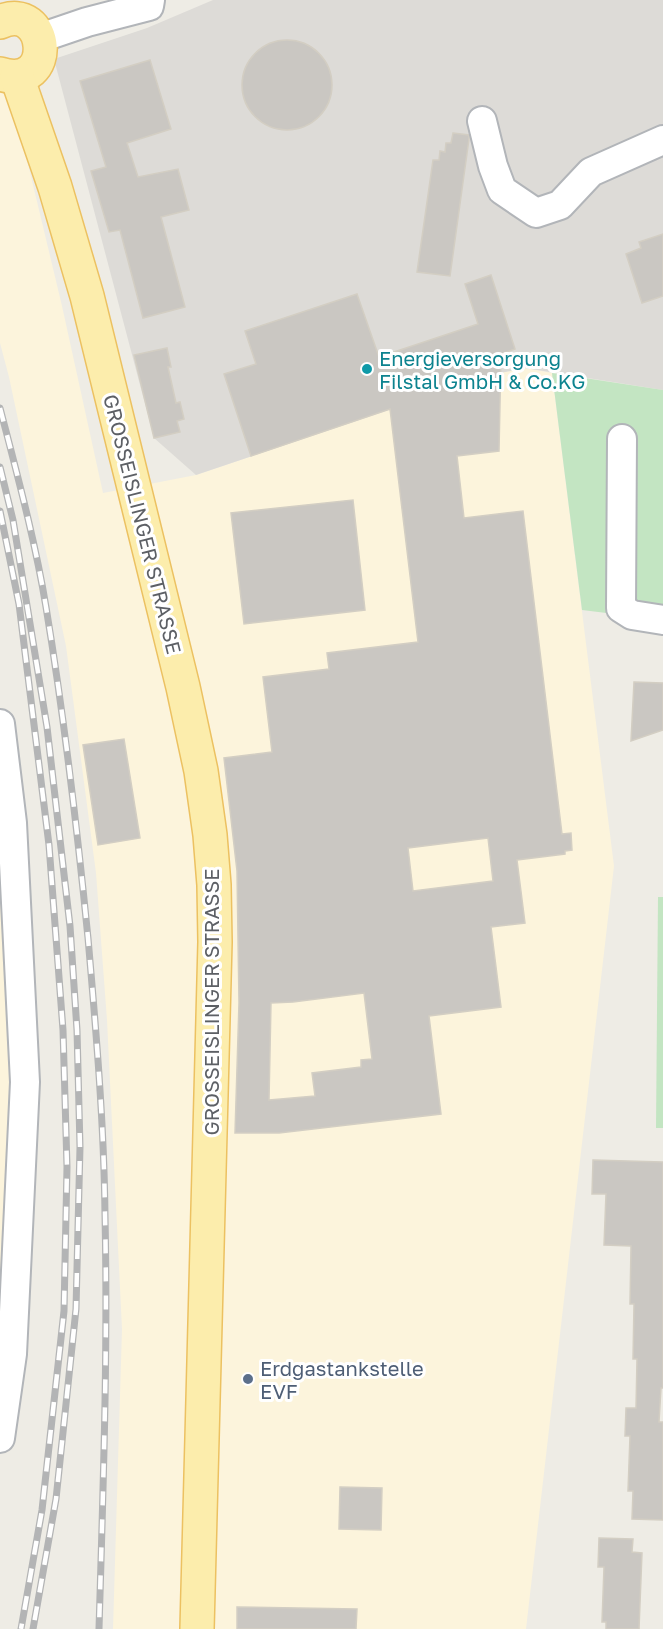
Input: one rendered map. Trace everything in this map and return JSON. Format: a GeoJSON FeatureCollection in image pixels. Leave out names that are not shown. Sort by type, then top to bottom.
{"type":"FeatureCollection","features":[{"type":"Feature","properties":{"kind":"main road"},"geometry":{"type":"LineString","coordinates":[[1,15],[29,24],[36,31],[42,48],[40,58],[27,73],[9,76]]}},
{"type":"Feature","properties":{"kind":"main road","name":"GROSSEISLINGER STRASSE"},"geometry":{"type":"LineString","coordinates":[[9,76],[55,187],[87,296],[183,687],[201,771],[210,835],[215,942],[197,1629]]}},
{"type":"Feature","properties":{"kind":"street"},"geometry":{"type":"LineString","coordinates":[[40,39],[155,2]]}},
{"type":"Feature","properties":{"kind":"street"},"geometry":{"type":"LineString","coordinates":[[482,121],[493,166],[502,190],[536,213],[560,205],[591,172],[663,140]]}},
{"type":"Feature","properties":{"kind":"street"},"geometry":{"type":"LineString","coordinates":[[622,439],[621,608],[632,615],[663,620]]}},
{"type":"Feature","properties":{"kind":"street"},"geometry":{"type":"LineString","coordinates":[[0,724],[12,823],[25,1082],[12,1354],[0,1438]]}},
{"type":"Feature","properties":{"kind":"shaded area","name":"Energieversorgung Filstal GmbH & Co.KG"},"geometry":{"type":"Polygon","coordinates":[[[213,0],[663,0],[663,390],[525,368],[495,374],[196,475],[154,438],[54,59],[147,28],[213,0]]]}},
{"type":"Feature","properties":{"kind":"shaded area"},"geometry":{"type":"Polygon","coordinates":[[[0,57],[62,306],[103,493],[196,475],[495,374],[525,368],[552,373],[614,866],[526,1629],[113,1629],[122,1329],[107,1020],[96,873],[66,646],[0,343],[0,57]]]}},
{"type":"Feature","properties":{"kind":"shaded area"},"geometry":{"type":"Polygon","coordinates":[[[0,862],[14,1090],[0,1328],[0,862]]]}},
{"type":"Feature","properties":{"kind":"green space"},"geometry":{"type":"Polygon","coordinates":[[[552,373],[663,390],[663,620],[582,610],[552,373]]]}},
{"type":"Feature","properties":{"kind":"green space"},"geometry":{"type":"Polygon","coordinates":[[[658,897],[663,897],[663,1128],[656,1128],[658,897]]]}},
{"type":"Feature","properties":{"kind":"building"},"geometry":{"type":"Polygon","coordinates":[[[287,40],[304,44],[319,53],[328,68],[332,85],[328,102],[319,117],[304,126],[287,130],[270,126],[255,117],[246,102],[242,85],[246,68],[255,53],[270,44],[287,40]]]}},
{"type":"Feature","properties":{"kind":"building"},"geometry":{"type":"Polygon","coordinates":[[[150,60],[171,129],[127,143],[138,177],[178,169],[189,210],[161,217],[185,307],[143,318],[120,230],[109,232],[91,171],[106,167],[80,81],[150,60]]]}},
{"type":"Feature","properties":{"kind":"building"},"geometry":{"type":"Polygon","coordinates":[[[453,133],[469,135],[469,139],[450,276],[417,272],[433,160],[439,160],[440,151],[445,152],[446,143],[451,143],[453,133]]]}},
{"type":"Feature","properties":{"kind":"building"},"geometry":{"type":"Polygon","coordinates":[[[663,234],[663,296],[642,303],[626,254],[641,248],[639,242],[663,234]]]}},
{"type":"Feature","properties":{"kind":"building"},"geometry":{"type":"Polygon","coordinates":[[[491,275],[515,349],[501,354],[499,451],[457,456],[464,518],[523,511],[562,834],[571,833],[572,850],[565,851],[565,854],[517,860],[525,923],[491,927],[501,1007],[429,1016],[441,1114],[279,1133],[235,1133],[239,1003],[237,871],[224,758],[272,752],[263,677],[329,669],[327,653],[418,642],[390,409],[251,456],[224,374],[256,364],[245,331],[357,294],[379,357],[478,324],[465,284],[491,275]],[[488,838],[408,848],[413,891],[493,881],[488,838]],[[364,993],[271,1003],[269,1100],[315,1096],[312,1073],[361,1067],[361,1060],[372,1059],[364,993]]]}},
{"type":"Feature","properties":{"kind":"building"},"geometry":{"type":"Polygon","coordinates":[[[167,348],[171,367],[168,367],[176,403],[180,402],[184,419],[177,421],[180,432],[154,438],[134,355],[167,348]]]}},
{"type":"Feature","properties":{"kind":"building"},"geometry":{"type":"Polygon","coordinates":[[[353,500],[365,610],[244,624],[231,513],[353,500]]]}},
{"type":"Feature","properties":{"kind":"building"},"geometry":{"type":"Polygon","coordinates":[[[634,682],[663,683],[663,730],[631,741],[634,682]]]}},
{"type":"Feature","properties":{"kind":"building"},"geometry":{"type":"Polygon","coordinates":[[[124,739],[140,838],[98,845],[83,745],[124,739]]]}},
{"type":"Feature","properties":{"kind":"building"},"geometry":{"type":"Polygon","coordinates":[[[593,1160],[663,1162],[663,1388],[661,1388],[659,1422],[663,1422],[663,1520],[632,1519],[633,1491],[628,1491],[630,1436],[625,1436],[626,1408],[636,1408],[637,1359],[633,1359],[634,1304],[630,1304],[631,1246],[604,1245],[606,1194],[592,1194],[593,1160]]]}},
{"type":"Feature","properties":{"kind":"building"},"geometry":{"type":"Polygon","coordinates":[[[340,1487],[382,1488],[381,1530],[339,1529],[340,1487]]]}},
{"type":"Feature","properties":{"kind":"building"},"geometry":{"type":"Polygon","coordinates":[[[599,1538],[633,1539],[632,1552],[642,1553],[639,1629],[606,1629],[606,1622],[602,1622],[604,1567],[598,1567],[599,1538]]]}},
{"type":"Feature","properties":{"kind":"building"},"geometry":{"type":"Polygon","coordinates":[[[237,1607],[357,1609],[356,1629],[237,1629],[237,1607]]]}},
{"type":"Feature","properties":{"kind":"railway"},"geometry":{"type":"LineString","coordinates":[[0,408],[37,557],[53,648],[75,813],[94,1007],[103,1146],[106,1267],[105,1422],[99,1629]]}},
{"type":"Feature","properties":{"kind":"railway"},"geometry":{"type":"LineString","coordinates":[[0,467],[13,520],[47,727],[70,926],[77,1030],[80,1147],[76,1309],[56,1499],[33,1629]]}},
{"type":"Feature","properties":{"kind":"railway"},"geometry":{"type":"LineString","coordinates":[[0,511],[19,604],[49,845],[63,1030],[67,1167],[64,1311],[42,1510],[21,1629]]}},
{"type":"Feature","properties":{"kind":"place","name":"Energieversorgung Filstal GmbH & Co.KG"},"geometry":{"type":"Point","coordinates":[367,369]}},
{"type":"Feature","properties":{"kind":"place","name":"Erdgastankstelle EVF"},"geometry":{"type":"Point","coordinates":[248,1379]}}]}
